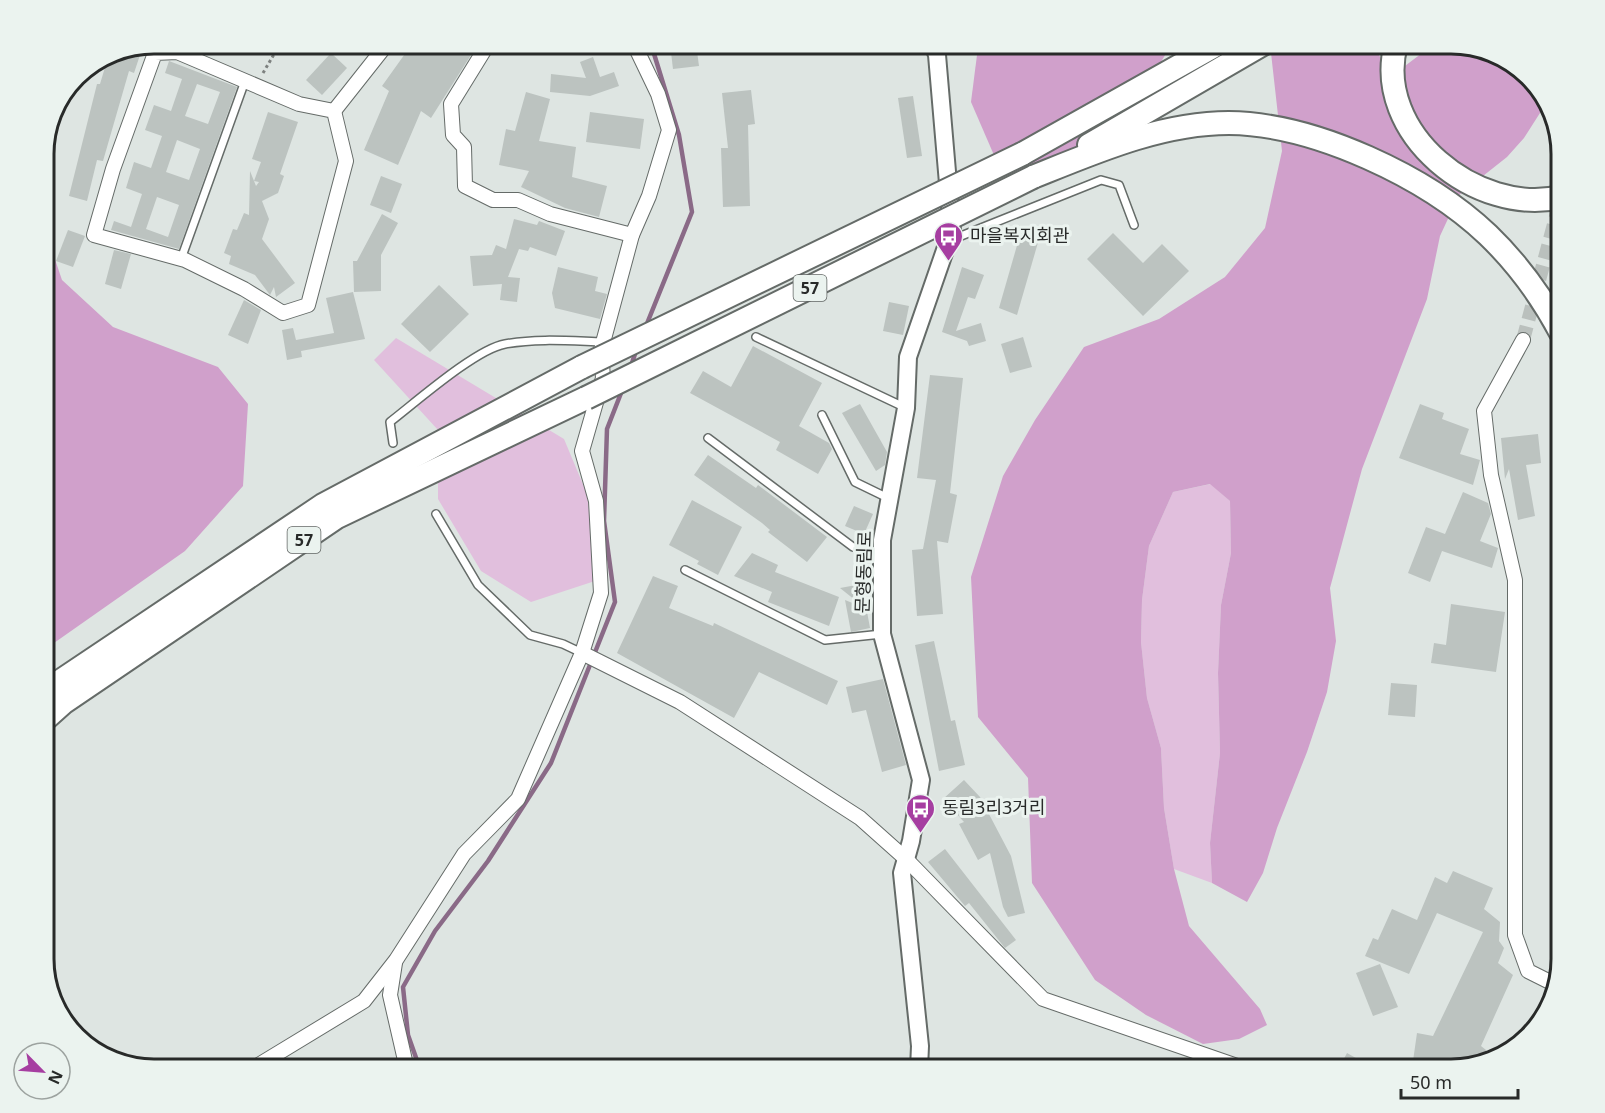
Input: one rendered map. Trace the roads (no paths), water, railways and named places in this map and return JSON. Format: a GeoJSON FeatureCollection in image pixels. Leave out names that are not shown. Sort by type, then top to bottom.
{"type":"FeatureCollection","features":[{"type":"Feature","properties":{"kind":"highway"},"geometry":{"type":"LineString","coordinates":[[1106,105],[1182,54]]}},
{"type":"Feature","properties":{"kind":"highway","name":"57"},"geometry":{"type":"LineString","coordinates":[[54,685],[323,505],[582,367],[1022,154],[1200,54]]}},
{"type":"Feature","properties":{"kind":"highway","name":"57"},"geometry":{"type":"LineString","coordinates":[[54,711],[337,518],[1033,177],[1246,54]]}},
{"type":"Feature","properties":{"kind":"highway"},"geometry":{"type":"LineString","coordinates":[[1395,54],[1391,83],[1412,133],[1431,154],[1454,174],[1496,196],[1526,200],[1551,198]]}},
{"type":"Feature","properties":{"kind":"highway"},"geometry":{"type":"LineString","coordinates":[[1033,177],[1102,150],[1161,132],[1195,126],[1230,123],[1306,135],[1381,165],[1421,187],[1457,211],[1488,235],[1519,268],[1551,313]]}},
{"type":"Feature","properties":{"kind":"street"},"geometry":{"type":"LineString","coordinates":[[155,54],[113,169],[94,235],[182,259],[244,289],[283,313],[308,305],[346,161],[334,111]]}},
{"type":"Feature","properties":{"kind":"street"},"geometry":{"type":"LineString","coordinates":[[182,54],[299,104],[334,111]]}},
{"type":"Feature","properties":{"kind":"street"},"geometry":{"type":"LineString","coordinates":[[334,111],[379,54]]}},
{"type":"Feature","properties":{"kind":"street"},"geometry":{"type":"LineString","coordinates":[[482,54],[451,104],[453,135],[464,147],[465,186],[493,200],[518,200],[550,214],[632,235]]}},
{"type":"Feature","properties":{"kind":"street"},"geometry":{"type":"LineString","coordinates":[[270,1059],[364,1001],[396,960],[464,854],[518,799],[582,653],[601,593],[596,501],[582,451],[603,378],[601,350],[632,235],[649,196],[669,130],[658,94],[639,54]]}},
{"type":"Feature","properties":{"kind":"street","name":"문형동림로"},"geometry":{"type":"LineString","coordinates":[[919,1059],[903,873],[921,780],[882,634],[882,540],[906,408],[908,357],[952,230],[938,54]]}},
{"type":"Feature","properties":{"kind":"street"},"geometry":{"type":"LineString","coordinates":[[1523,340],[1484,411],[1491,475],[1515,580],[1515,935],[1528,971],[1548,981]]}},
{"type":"Feature","properties":{"kind":"street"},"geometry":{"type":"LineString","coordinates":[[582,653],[680,702],[860,819],[906,859],[1043,999],[1215,1059]]}},
{"type":"Feature","properties":{"kind":"street"},"geometry":{"type":"LineString","coordinates":[[396,960],[390,995],[405,1059]]}},
{"type":"Feature","properties":{"kind":"lane"},"geometry":{"type":"LineString","coordinates":[[182,259],[250,83]]}},
{"type":"Feature","properties":{"kind":"lane"},"geometry":{"type":"LineString","coordinates":[[949,241],[1101,180],[1119,185],[1134,225]]}},
{"type":"Feature","properties":{"kind":"lane"},"geometry":{"type":"LineString","coordinates":[[756,337],[906,408]]}},
{"type":"Feature","properties":{"kind":"lane"},"geometry":{"type":"LineString","coordinates":[[393,443],[390,422],[466,363],[503,344],[549,341],[603,342]]}},
{"type":"Feature","properties":{"kind":"lane"},"geometry":{"type":"LineString","coordinates":[[822,415],[855,482],[890,499]]}},
{"type":"Feature","properties":{"kind":"lane"},"geometry":{"type":"LineString","coordinates":[[708,438],[853,547],[882,554]]}},
{"type":"Feature","properties":{"kind":"lane"},"geometry":{"type":"LineString","coordinates":[[436,514],[478,585],[530,635],[563,644],[582,653]]}},
{"type":"Feature","properties":{"kind":"lane"},"geometry":{"type":"LineString","coordinates":[[685,570],[825,640],[882,634]]}},
{"type":"Feature","properties":{"kind":"waterway"},"geometry":{"type":"LineString","coordinates":[[646,326],[692,212],[679,135],[654,54]]}},
{"type":"Feature","properties":{"kind":"waterway"},"geometry":{"type":"LineString","coordinates":[[630,369],[637,348]]}},
{"type":"Feature","properties":{"kind":"waterway"},"geometry":{"type":"LineString","coordinates":[[416,1059],[408,1035],[403,987],[435,931],[488,861],[551,763],[615,602],[604,521],[607,429],[623,388]]}},
{"type":"Feature","properties":{"kind":"tunnel"},"geometry":{"type":"LineString","coordinates":[[1523,340],[1551,235]]}},
{"type":"Feature","properties":{"kind":"place","name":"마을복지회관"},"geometry":{"type":"Point","coordinates":[949,262]}},
{"type":"Feature","properties":{"kind":"place","name":"동림3리3거리"},"geometry":{"type":"Point","coordinates":[921,834]}}]}
